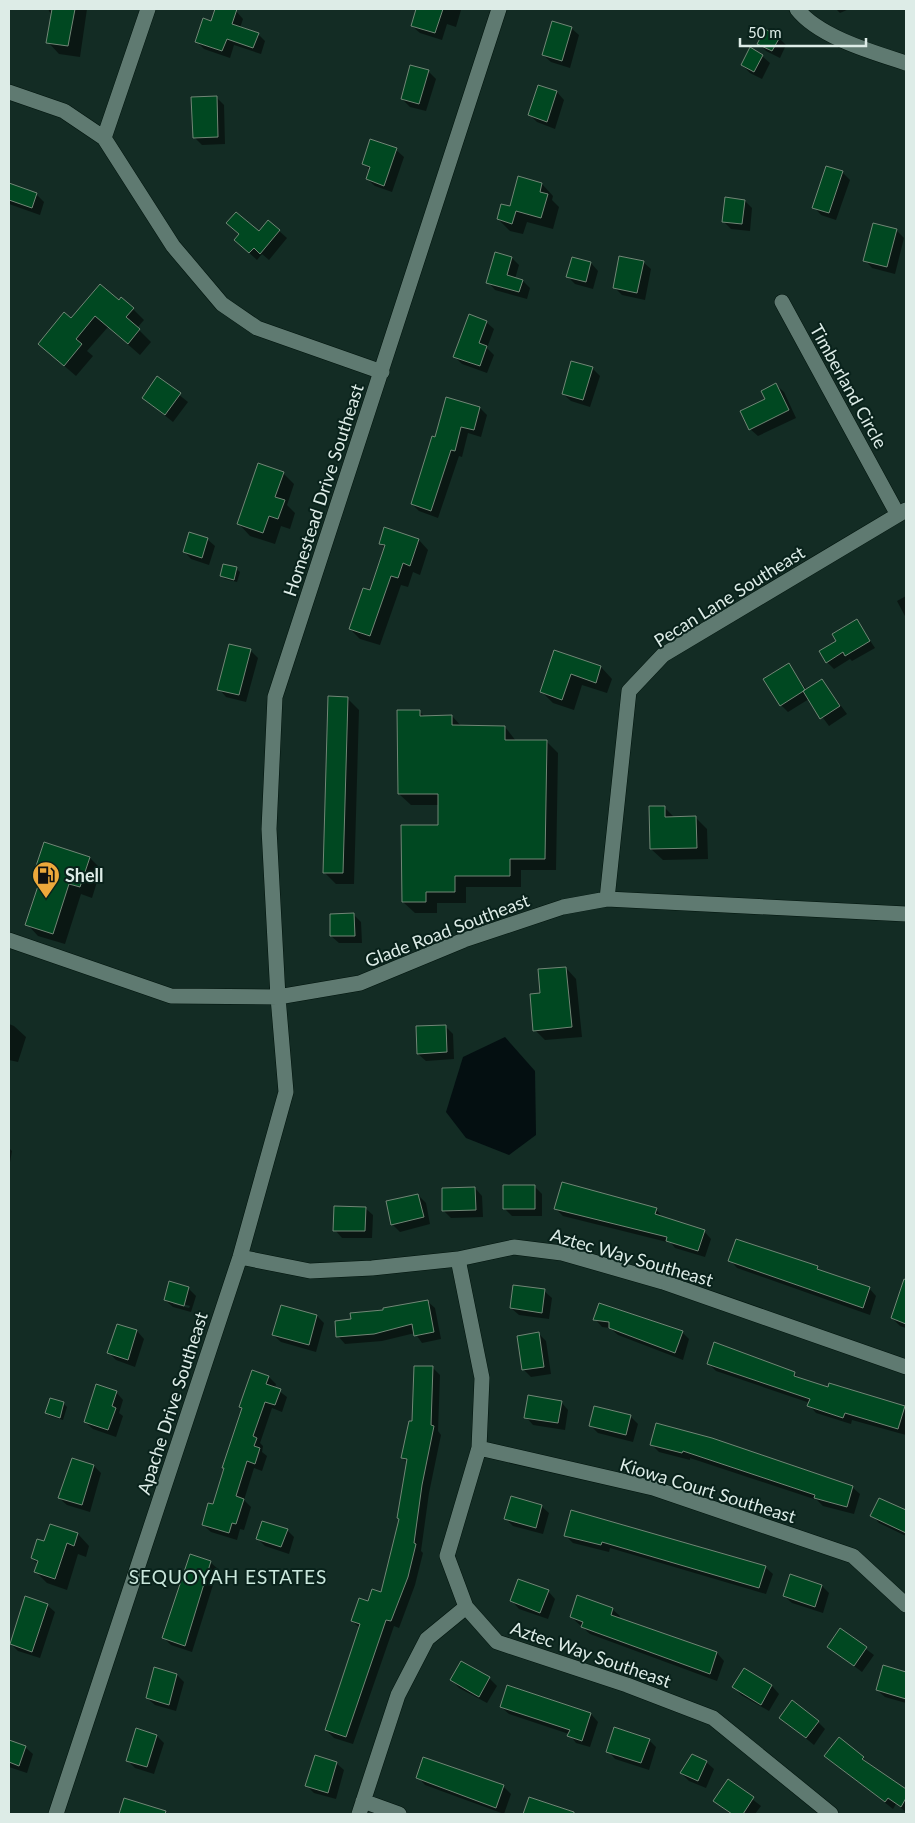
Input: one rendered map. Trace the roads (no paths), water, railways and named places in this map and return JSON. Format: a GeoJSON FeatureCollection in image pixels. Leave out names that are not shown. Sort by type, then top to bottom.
{"type":"FeatureCollection","features":[{"type":"Feature","properties":{"kind":"street"},"geometry":{"type":"LineString","coordinates":[[104,138],[148,9]]}},
{"type":"Feature","properties":{"kind":"street","name":"Homestead Drive Southeast"},"geometry":{"type":"LineString","coordinates":[[278,996],[269,829],[275,697],[382,372],[498,9]]}},
{"type":"Feature","properties":{"kind":"street"},"geometry":{"type":"LineString","coordinates":[[797,9],[806,20],[826,32],[906,63]]}},
{"type":"Feature","properties":{"kind":"street"},"geometry":{"type":"LineString","coordinates":[[9,92],[64,111],[104,138],[173,246],[222,304],[257,328],[382,372]]}},
{"type":"Feature","properties":{"kind":"street","name":"Timberland Circle"},"geometry":{"type":"LineString","coordinates":[[782,302],[902,512]]}},
{"type":"Feature","properties":{"kind":"street","name":"Pecan Lane Southeast"},"geometry":{"type":"LineString","coordinates":[[607,899],[629,691],[663,655],[902,512]]}},
{"type":"Feature","properties":{"kind":"street","name":"Glade Road Southeast"},"geometry":{"type":"LineString","coordinates":[[9,940],[171,996],[278,996],[360,983],[464,940],[563,907],[607,899],[906,914]]}},
{"type":"Feature","properties":{"kind":"street","name":"Apache Drive Southeast"},"geometry":{"type":"LineString","coordinates":[[56,1814],[240,1257],[286,1092],[278,996]]}},
{"type":"Feature","properties":{"kind":"street","name":"Aztec Way Southeast"},"geometry":{"type":"LineString","coordinates":[[240,1257],[310,1271],[372,1268],[458,1259],[514,1247],[562,1253],[663,1282],[906,1367]]}},
{"type":"Feature","properties":{"kind":"street","name":"Aztec Way Southeast"},"geometry":{"type":"LineString","coordinates":[[458,1259],[482,1378],[479,1448],[447,1556],[466,1607],[497,1642],[627,1685],[713,1718],[775,1766],[831,1814]]}},
{"type":"Feature","properties":{"kind":"street","name":"Kiowa Court Southeast"},"geometry":{"type":"LineString","coordinates":[[479,1448],[653,1488],[853,1556],[906,1605]]}},
{"type":"Feature","properties":{"kind":"street"},"geometry":{"type":"LineString","coordinates":[[399,1814],[361,1808],[398,1695],[427,1639],[466,1607]]}},
{"type":"Feature","properties":{"kind":"place","name":"Shell"},"geometry":{"type":"Point","coordinates":[46,899]}},
{"type":"Feature","properties":{"kind":"district","name":"SEQUOYAH ESTATES"},"geometry":{"type":"Point","coordinates":[228,1576]}}]}
